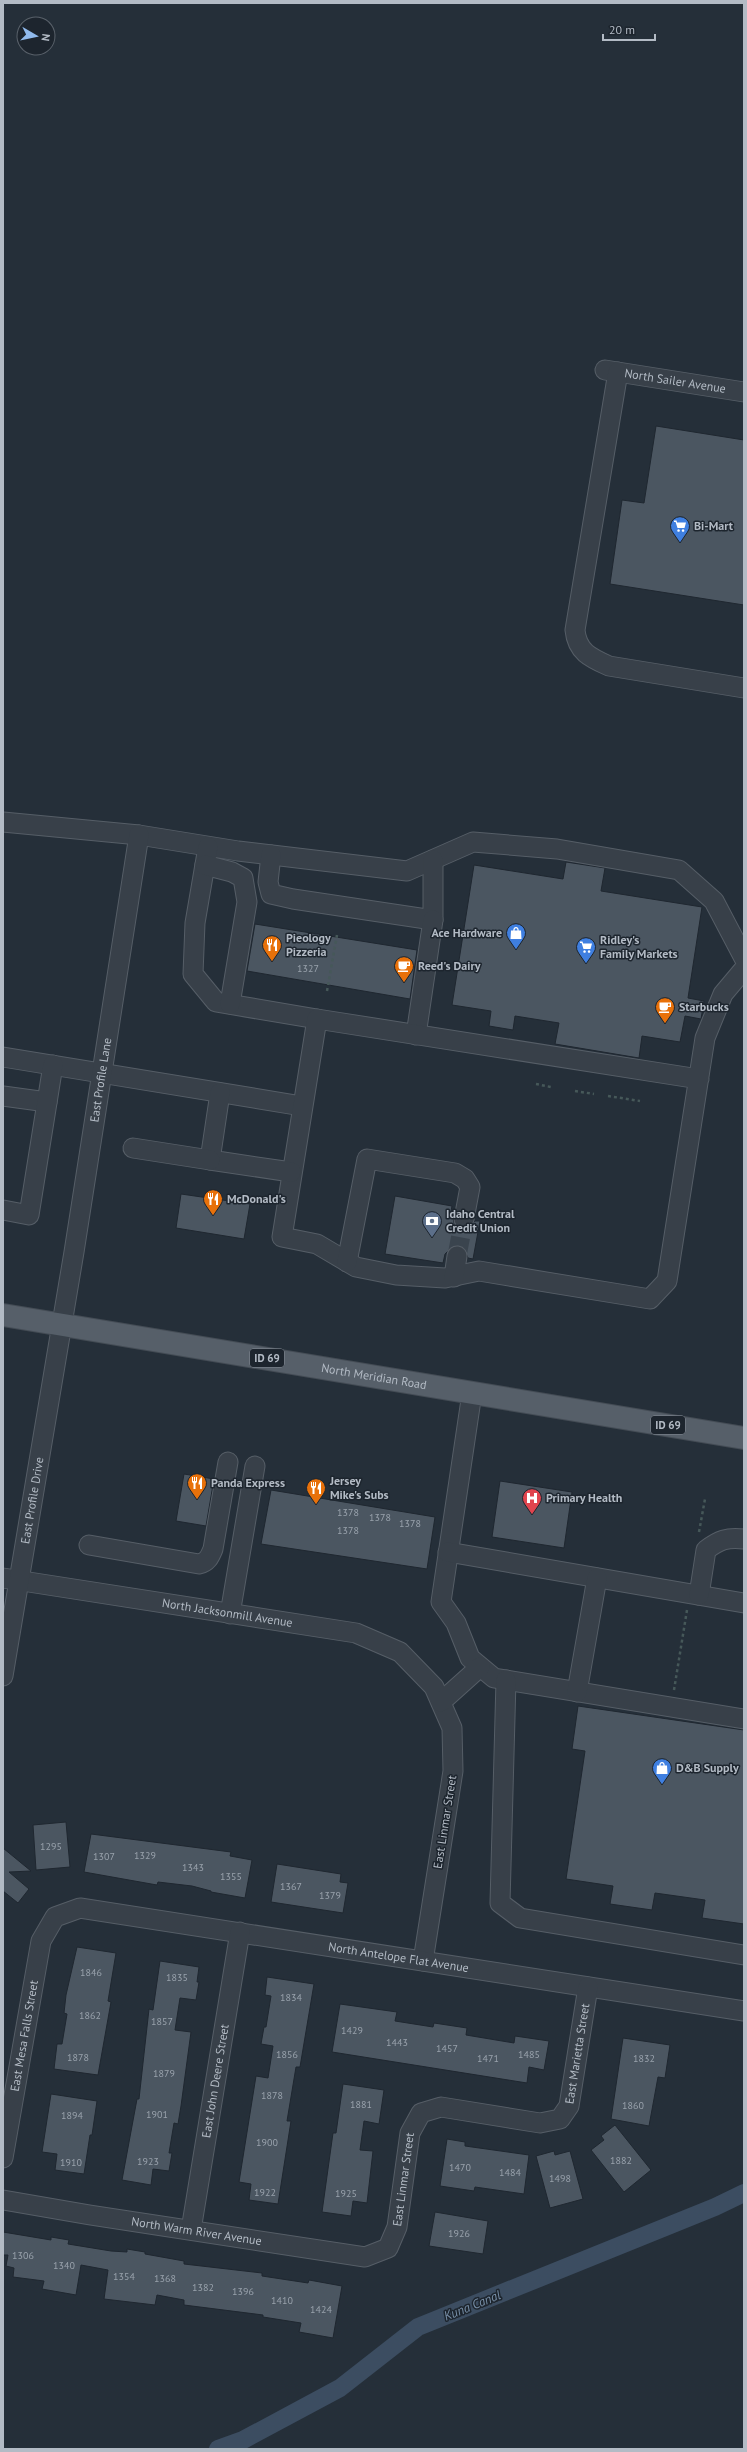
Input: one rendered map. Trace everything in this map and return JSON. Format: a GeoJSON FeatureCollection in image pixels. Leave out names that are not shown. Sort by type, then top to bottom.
{"type":"FeatureCollection","features":[{"type":"Feature","properties":{"kind":"main road","name":"North Meridian Road"},"geometry":{"type":"LineString","coordinates":[[3,1314],[744,1438]]}},
{"type":"Feature","properties":{"kind":"street","name":"North Sailer Avenue"},"geometry":{"type":"LineString","coordinates":[[744,392],[612,371],[575,630],[579,648],[594,660],[609,666],[744,688]]}},
{"type":"Feature","properties":{"kind":"street"},"geometry":{"type":"LineString","coordinates":[[3,822],[139,835],[206,856],[243,878],[247,902],[230,1004]]}},
{"type":"Feature","properties":{"kind":"street","name":"East Profile Lane"},"geometry":{"type":"LineString","coordinates":[[62,1324],[139,835]]}},
{"type":"Feature","properties":{"kind":"street"},"geometry":{"type":"LineString","coordinates":[[206,856],[271,855],[407,871],[473,842],[557,849],[678,870],[714,901],[744,958]]}},
{"type":"Feature","properties":{"kind":"street"},"geometry":{"type":"LineString","coordinates":[[271,855],[268,882],[271,894],[293,899],[433,920]]}},
{"type":"Feature","properties":{"kind":"street"},"geometry":{"type":"LineString","coordinates":[[206,856],[195,923],[193,974],[216,1002],[699,1079]]}},
{"type":"Feature","properties":{"kind":"street"},"geometry":{"type":"LineString","coordinates":[[416,1035],[433,920],[433,860]]}},
{"type":"Feature","properties":{"kind":"street"},"geometry":{"type":"LineString","coordinates":[[317,1019],[291,1172],[282,1237],[317,1244],[356,1267],[396,1275],[445,1278],[479,1271],[650,1299],[667,1281],[705,1038],[723,994],[744,969]]}},
{"type":"Feature","properties":{"kind":"street"},"geometry":{"type":"LineString","coordinates":[[3,1057],[302,1106]]}},
{"type":"Feature","properties":{"kind":"street"},"geometry":{"type":"LineString","coordinates":[[3,1210],[29,1215],[52,1065]]}},
{"type":"Feature","properties":{"kind":"street"},"geometry":{"type":"LineString","coordinates":[[210,1160],[220,1093]]}},
{"type":"Feature","properties":{"kind":"street"},"geometry":{"type":"LineString","coordinates":[[3,1096],[47,1102]]}},
{"type":"Feature","properties":{"kind":"street"},"geometry":{"type":"LineString","coordinates":[[133,1148],[291,1172]]}},
{"type":"Feature","properties":{"kind":"street"},"geometry":{"type":"LineString","coordinates":[[347,1262],[367,1158],[455,1173],[465,1179],[470,1188],[464,1219]]}},
{"type":"Feature","properties":{"kind":"street"},"geometry":{"type":"LineString","coordinates":[[454,1277],[457,1256]]}},
{"type":"Feature","properties":{"kind":"street","name":"East Profile Drive"},"geometry":{"type":"LineString","coordinates":[[3,1676],[11,1579],[62,1324]]}},
{"type":"Feature","properties":{"kind":"street"},"geometry":{"type":"LineString","coordinates":[[472,1393],[441,1602],[456,1623],[470,1658],[494,1678],[744,1719]]}},
{"type":"Feature","properties":{"kind":"street"},"geometry":{"type":"LineString","coordinates":[[90,1545],[199,1564],[204,1563],[209,1558],[213,1549],[228,1462]]}},
{"type":"Feature","properties":{"kind":"street"},"geometry":{"type":"LineString","coordinates":[[230,1614],[255,1466]]}},
{"type":"Feature","properties":{"kind":"street"},"geometry":{"type":"LineString","coordinates":[[699,1595],[706,1550],[718,1540],[732,1537],[744,1539]]}},
{"type":"Feature","properties":{"kind":"street"},"geometry":{"type":"LineString","coordinates":[[448,1552],[744,1603]]}},
{"type":"Feature","properties":{"kind":"street"},"geometry":{"type":"LineString","coordinates":[[577,1692],[597,1578]]}},
{"type":"Feature","properties":{"kind":"street","name":"North Jacksonmill Avenue"},"geometry":{"type":"LineString","coordinates":[[11,1579],[356,1634],[400,1652],[437,1694]]}},
{"type":"Feature","properties":{"kind":"street"},"geometry":{"type":"LineString","coordinates":[[437,1694],[480,1667]]}},
{"type":"Feature","properties":{"kind":"street"},"geometry":{"type":"LineString","coordinates":[[506,1680],[500,1903],[520,1918],[744,1955]]}},
{"type":"Feature","properties":{"kind":"street","name":"East Linmar Street"},"geometry":{"type":"LineString","coordinates":[[423,1961],[453,1771],[452,1728],[437,1694]]}},
{"type":"Feature","properties":{"kind":"street","name":"North Antelope Flat Avenue"},"geometry":{"type":"LineString","coordinates":[[55,1917],[80,1908],[744,2011]]}},
{"type":"Feature","properties":{"kind":"street","name":"East Mesa Falls Street"},"geometry":{"type":"LineString","coordinates":[[3,2158],[41,1941],[55,1917]]}},
{"type":"Feature","properties":{"kind":"street","name":"East John Deere Street"},"geometry":{"type":"LineString","coordinates":[[191,2230],[240,1932]]}},
{"type":"Feature","properties":{"kind":"street","name":"East Marietta Street"},"geometry":{"type":"LineString","coordinates":[[421,2113],[441,2107],[540,2123],[560,2119],[569,2106],[588,1987]]}},
{"type":"Feature","properties":{"kind":"street","name":"East Linmar Street"},"geometry":{"type":"LineString","coordinates":[[388,2248],[397,2227],[410,2133],[421,2113]]}},
{"type":"Feature","properties":{"kind":"street","name":"North Warm River Avenue"},"geometry":{"type":"LineString","coordinates":[[3,2200],[365,2257],[388,2248]]}},
{"type":"Feature","properties":{"kind":"path"},"geometry":{"type":"LineString","coordinates":[[327,991],[337,935]]}},
{"type":"Feature","properties":{"kind":"path"},"geometry":{"type":"LineString","coordinates":[[536,1084],[551,1087]]}},
{"type":"Feature","properties":{"kind":"path"},"geometry":{"type":"LineString","coordinates":[[575,1091],[594,1094]]}},
{"type":"Feature","properties":{"kind":"path"},"geometry":{"type":"LineString","coordinates":[[608,1096],[640,1101]]}},
{"type":"Feature","properties":{"kind":"building","name":"Bi-Mart"},"geometry":{"type":"Polygon","coordinates":[[[656,426],[744,440],[744,605],[610,584],[622,500],[644,503],[656,426]]]}},
{"type":"Feature","properties":{"kind":"building"},"geometry":{"type":"Polygon","coordinates":[[[566,862],[605,868],[601,891],[702,907],[688,998],[704,1001],[701,1019],[685,1016],[680,1042],[642,1036],[639,1058],[555,1044],[559,1023],[515,1016],[513,1030],[489,1026],[491,1011],[452,1005],[474,865],[563,879],[566,862]]]}},
{"type":"Feature","properties":{"kind":"building"},"geometry":{"type":"Polygon","coordinates":[[[255,924],[417,950],[410,999],[247,971],[255,924]]]}},
{"type":"Feature","properties":{"kind":"building","name":"McDonald's"},"geometry":{"type":"Polygon","coordinates":[[[181,1194],[250,1204],[244,1239],[176,1228],[181,1194]]]}},
{"type":"Feature","properties":{"kind":"building","name":"Idaho Central Credit Union"},"geometry":{"type":"Polygon","coordinates":[[[395,1196],[452,1206],[450,1216],[453,1217],[454,1223],[462,1230],[468,1229],[475,1221],[480,1221],[473,1259],[468,1258],[464,1248],[458,1245],[453,1246],[445,1254],[443,1263],[385,1254],[395,1196]]]}},
{"type":"Feature","properties":{"kind":"building","name":"Panda Express"},"geometry":{"type":"Polygon","coordinates":[[[184,1474],[214,1479],[206,1526],[176,1521],[184,1474]]]}},
{"type":"Feature","properties":{"kind":"building","name":"Primary Health"},"geometry":{"type":"Polygon","coordinates":[[[500,1481],[572,1492],[564,1548],[492,1537],[500,1481]]]}},
{"type":"Feature","properties":{"kind":"building"},"geometry":{"type":"Polygon","coordinates":[[[271,1490],[435,1517],[427,1569],[261,1544],[271,1490]]]}},
{"type":"Feature","properties":{"kind":"building","name":"D&B Supply"},"geometry":{"type":"Polygon","coordinates":[[[578,1706],[744,1730],[744,1924],[702,1918],[705,1900],[655,1893],[652,1910],[610,1904],[613,1886],[566,1879],[585,1751],[572,1749],[578,1706]]]}},
{"type":"Feature","properties":{"kind":"building"},"geometry":{"type":"Polygon","coordinates":[[[66,1822],[70,1867],[36,1870],[33,1825],[66,1822]]]}},
{"type":"Feature","properties":{"kind":"building"},"geometry":{"type":"Polygon","coordinates":[[[91,1834],[231,1852],[230,1856],[252,1860],[245,1898],[211,1892],[192,1886],[158,1882],[157,1885],[84,1872],[91,1834]]]}},
{"type":"Feature","properties":{"kind":"building"},"geometry":{"type":"Polygon","coordinates":[[[3,1848],[31,1871],[9,1872],[29,1889],[18,1903],[3,1891],[3,1848]]]}},
{"type":"Feature","properties":{"kind":"building"},"geometry":{"type":"Polygon","coordinates":[[[277,1864],[341,1874],[340,1882],[348,1883],[343,1913],[271,1902],[277,1864]]]}},
{"type":"Feature","properties":{"kind":"building"},"geometry":{"type":"Polygon","coordinates":[[[77,1947],[116,1953],[108,2001],[111,2002],[98,2075],[54,2069],[57,2044],[62,2044],[67,2014],[64,2013],[66,1995],[77,1947]]]}},
{"type":"Feature","properties":{"kind":"building"},"geometry":{"type":"Polygon","coordinates":[[[160,1961],[199,1967],[197,1982],[199,1982],[196,2000],[180,1998],[175,2030],[191,2032],[181,2106],[178,2124],[174,2123],[169,2153],[172,2153],[169,2171],[153,2169],[151,2185],[122,2180],[137,2099],[139,2099],[149,2009],[153,2010],[160,1961]]]}},
{"type":"Feature","properties":{"kind":"building"},"geometry":{"type":"Polygon","coordinates":[[[267,1977],[314,1984],[300,2067],[296,2067],[287,2121],[291,2121],[278,2204],[249,2200],[251,2184],[239,2182],[256,2076],[268,2078],[273,2046],[261,2044],[264,2027],[266,2027],[271,1996],[265,1995],[267,1977]]]}},
{"type":"Feature","properties":{"kind":"building"},"geometry":{"type":"Polygon","coordinates":[[[340,2004],[397,2012],[395,2021],[433,2027],[434,2023],[467,2028],[466,2035],[514,2043],[515,2036],[549,2041],[544,2070],[529,2067],[527,2083],[332,2052],[340,2004]]]}},
{"type":"Feature","properties":{"kind":"building"},"geometry":{"type":"Polygon","coordinates":[[[623,2038],[670,2045],[665,2078],[658,2077],[649,2126],[611,2119],[623,2038]]]}},
{"type":"Feature","properties":{"kind":"building"},"geometry":{"type":"Polygon","coordinates":[[[343,2084],[384,2090],[379,2124],[364,2121],[360,2150],[373,2151],[367,2203],[353,2201],[351,2216],[322,2212],[333,2133],[336,2133],[343,2084]]]}},
{"type":"Feature","properties":{"kind":"building"},"geometry":{"type":"Polygon","coordinates":[[[51,2094],[97,2101],[84,2174],[55,2170],[57,2154],[42,2152],[51,2094]]]}},
{"type":"Feature","properties":{"kind":"building"},"geometry":{"type":"Polygon","coordinates":[[[615,2125],[651,2170],[624,2192],[591,2150],[604,2140],[601,2136],[615,2125]]]}},
{"type":"Feature","properties":{"kind":"building"},"geometry":{"type":"Polygon","coordinates":[[[447,2139],[465,2142],[465,2146],[529,2155],[524,2194],[475,2187],[474,2191],[440,2186],[447,2139]]]}},
{"type":"Feature","properties":{"kind":"building"},"geometry":{"type":"Polygon","coordinates":[[[554,2151],[555,2155],[570,2151],[583,2199],[550,2208],[536,2156],[554,2151]]]}},
{"type":"Feature","properties":{"kind":"building"},"geometry":{"type":"Polygon","coordinates":[[[435,2212],[488,2221],[483,2254],[429,2246],[435,2212]]]}},
{"type":"Feature","properties":{"kind":"building"},"geometry":{"type":"Polygon","coordinates":[[[3,2232],[51,2240],[51,2237],[69,2240],[68,2244],[111,2251],[127,2252],[127,2249],[145,2252],[145,2254],[184,2261],[184,2264],[262,2273],[262,2276],[308,2283],[309,2280],[342,2286],[333,2338],[299,2332],[301,2323],[263,2317],[263,2315],[184,2305],[184,2300],[157,2295],[155,2305],[104,2299],[108,2270],[81,2265],[76,2295],[42,2289],[44,2281],[13,2277],[14,2268],[6,2266],[8,2255],[3,2255],[3,2232]]]}},
{"type":"Feature","properties":{"kind":"waterway","name":"Kuna Canal"},"geometry":{"type":"LineString","coordinates":[[218,2449],[243,2440],[340,2388],[418,2327],[715,2207],[744,2193]]}},
{"type":"Feature","properties":{"kind":"tunnel"},"geometry":{"type":"LineString","coordinates":[[457,1256],[464,1219]]}},
{"type":"Feature","properties":{"kind":"place","name":"Bi-Mart"},"geometry":{"type":"Point","coordinates":[680,543]}},
{"type":"Feature","properties":{"kind":"place","name":"Ace Hardware"},"geometry":{"type":"Point","coordinates":[516,950]}},
{"type":"Feature","properties":{"kind":"place","name":"Pieology Pizzeria"},"geometry":{"type":"Point","coordinates":[272,962]}},
{"type":"Feature","properties":{"kind":"place","name":"Ridley's Family Markets"},"geometry":{"type":"Point","coordinates":[586,964]}},
{"type":"Feature","properties":{"kind":"place","name":"Reed's Dairy"},"geometry":{"type":"Point","coordinates":[404,983]}},
{"type":"Feature","properties":{"kind":"place","name":"Starbucks"},"geometry":{"type":"Point","coordinates":[665,1024]}},
{"type":"Feature","properties":{"kind":"place","name":"McDonald's"},"geometry":{"type":"Point","coordinates":[213,1216]}},
{"type":"Feature","properties":{"kind":"place","name":"Idaho Central Credit Union"},"geometry":{"type":"Point","coordinates":[432,1238]}},
{"type":"Feature","properties":{"kind":"place","name":"Panda Express"},"geometry":{"type":"Point","coordinates":[197,1500]}},
{"type":"Feature","properties":{"kind":"place","name":"Jersey Mike's Subs"},"geometry":{"type":"Point","coordinates":[316,1505]}},
{"type":"Feature","properties":{"kind":"place","name":"Primary Health"},"geometry":{"type":"Point","coordinates":[532,1515]}},
{"type":"Feature","properties":{"kind":"place","name":"D&B Supply"},"geometry":{"type":"Point","coordinates":[662,1785]}}]}
